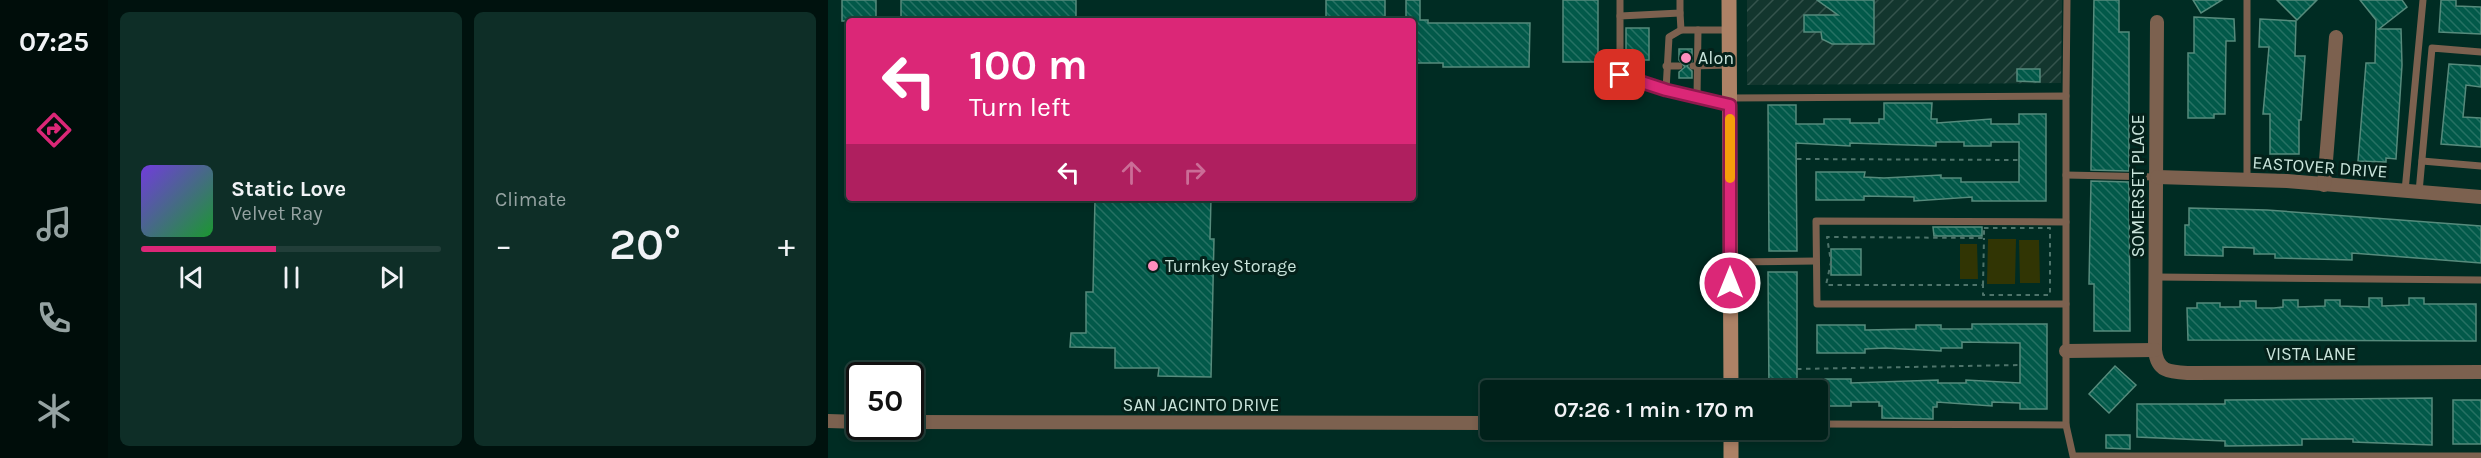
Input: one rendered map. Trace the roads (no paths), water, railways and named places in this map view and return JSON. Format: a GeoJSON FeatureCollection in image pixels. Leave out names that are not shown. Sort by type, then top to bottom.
{"type":"FeatureCollection","features":[{"type":"Feature","properties":{"kind":"main road"},"geometry":{"type":"LineString","coordinates":[[1729,0],[1731,380]]}},
{"type":"Feature","properties":{"kind":"main road"},"geometry":{"type":"LineString","coordinates":[[1731,440],[1731,458]]}},
{"type":"Feature","properties":{"kind":"street","name":"SOMERSET PLACE"},"geometry":{"type":"LineString","coordinates":[[2155,350],[2157,22]]}},
{"type":"Feature","properties":{"kind":"street"},"geometry":{"type":"LineString","coordinates":[[2324,185],[2336,37]]}},
{"type":"Feature","properties":{"kind":"street","name":"EASTOVER DRIVE"},"geometry":{"type":"LineString","coordinates":[[2157,177],[2324,185],[2481,197]]}},
{"type":"Feature","properties":{"kind":"street"},"geometry":{"type":"LineString","coordinates":[[2067,351],[2155,350]]}},
{"type":"Feature","properties":{"kind":"street","name":"VISTA LANE"},"geometry":{"type":"LineString","coordinates":[[2155,350],[2155,360],[2166,372],[2481,372]]}},
{"type":"Feature","properties":{"kind":"street"},"geometry":{"type":"LineString","coordinates":[[828,421],[846,422]]}},
{"type":"Feature","properties":{"kind":"street","name":"SAN JACINTO DRIVE"},"geometry":{"type":"LineString","coordinates":[[924,422],[1480,423]]}},
{"type":"Feature","properties":{"kind":"lane"},"geometry":{"type":"LineString","coordinates":[[1620,0],[1620,75],[1697,97],[1730,101],[2066,96]]}},
{"type":"Feature","properties":{"kind":"lane"},"geometry":{"type":"LineString","coordinates":[[1680,0],[1681,30]]}},
{"type":"Feature","properties":{"kind":"lane"},"geometry":{"type":"LineString","coordinates":[[2067,0],[2066,425],[2073,456],[2481,456]]}},
{"type":"Feature","properties":{"kind":"lane"},"geometry":{"type":"LineString","coordinates":[[2247,0],[2247,181]]}},
{"type":"Feature","properties":{"kind":"lane"},"geometry":{"type":"LineString","coordinates":[[2404,191],[2423,0]]}},
{"type":"Feature","properties":{"kind":"lane"},"geometry":{"type":"LineString","coordinates":[[1620,16],[1680,13]]}},
{"type":"Feature","properties":{"kind":"lane"},"geometry":{"type":"LineString","coordinates":[[1666,90],[1669,37],[1681,30],[1729,30]]}},
{"type":"Feature","properties":{"kind":"lane"},"geometry":{"type":"LineString","coordinates":[[1697,97],[1695,66],[1698,30]]}},
{"type":"Feature","properties":{"kind":"lane"},"geometry":{"type":"LineString","coordinates":[[2419,192],[2432,48],[2481,52]]}},
{"type":"Feature","properties":{"kind":"lane"},"geometry":{"type":"LineString","coordinates":[[1695,66],[1730,65]]}},
{"type":"Feature","properties":{"kind":"lane"},"geometry":{"type":"LineString","coordinates":[[1666,66],[1679,66]]}},
{"type":"Feature","properties":{"kind":"lane"},"geometry":{"type":"LineString","coordinates":[[2422,161],[2481,166]]}},
{"type":"Feature","properties":{"kind":"lane"},"geometry":{"type":"LineString","coordinates":[[2066,175],[2157,177]]}},
{"type":"Feature","properties":{"kind":"lane"},"geometry":{"type":"LineString","coordinates":[[2066,222],[1816,221],[1817,304],[2066,304]]}},
{"type":"Feature","properties":{"kind":"lane"},"geometry":{"type":"LineString","coordinates":[[1730,262],[1816,261]]}},
{"type":"Feature","properties":{"kind":"lane"},"geometry":{"type":"LineString","coordinates":[[2156,276],[2481,280]]}},
{"type":"Feature","properties":{"kind":"lane"},"geometry":{"type":"LineString","coordinates":[[1828,424],[2066,425]]}},
{"type":"Feature","properties":{"kind":"place","name":"Alon"},"geometry":{"type":"Point","coordinates":[1686,58]}},
{"type":"Feature","properties":{"kind":"place","name":"Turnkey Storage"},"geometry":{"type":"Point","coordinates":[1153,266]}}]}
